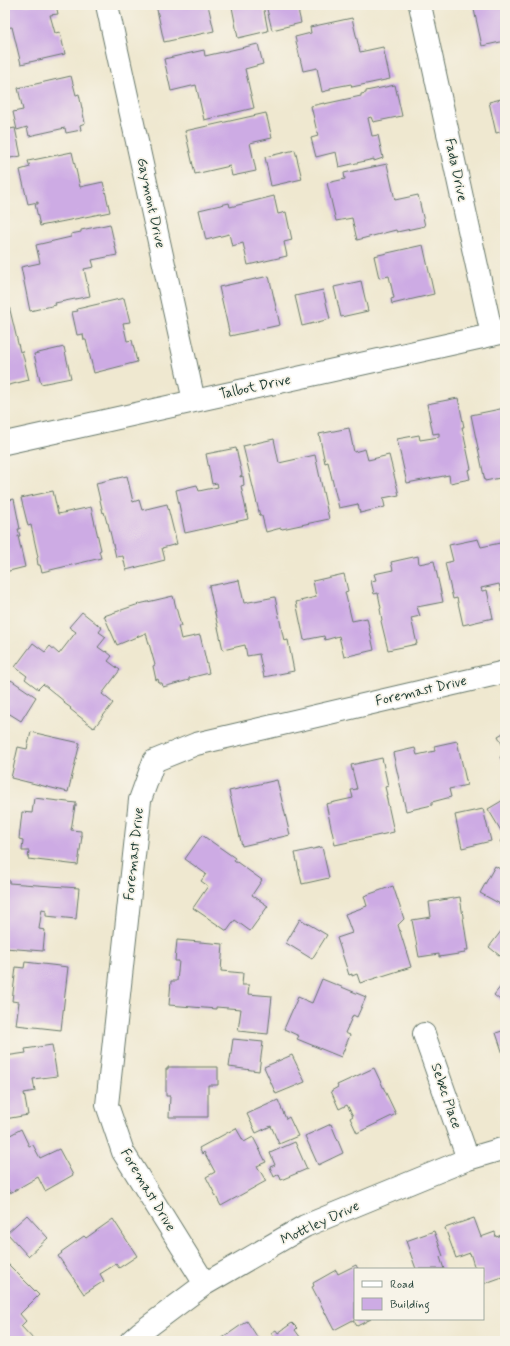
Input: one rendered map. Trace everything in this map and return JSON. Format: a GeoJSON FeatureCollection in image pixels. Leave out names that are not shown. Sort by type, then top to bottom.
{"type":"FeatureCollection","features":[{"type":"Feature","properties":{"kind":"street","name":"Gaymont Drive"},"geometry":{"type":"LineString","coordinates":[[107,5],[194,401]]}},
{"type":"Feature","properties":{"kind":"street","name":"Fada Drive"},"geometry":{"type":"LineString","coordinates":[[420,5],[499,334]]}},
{"type":"Feature","properties":{"kind":"street","name":"Talbot Drive"},"geometry":{"type":"LineString","coordinates":[[5,443],[499,334]]}},
{"type":"Feature","properties":{"kind":"street","name":"Foremast Drive"},"geometry":{"type":"LineString","coordinates":[[205,1284],[123,1152],[107,1105],[140,800],[154,761],[196,744],[505,672]]}},
{"type":"Feature","properties":{"kind":"street","name":"Sebec Place"},"geometry":{"type":"LineString","coordinates":[[424,1034],[468,1159]]}},
{"type":"Feature","properties":{"kind":"street","name":"Mottley Drive"},"geometry":{"type":"LineString","coordinates":[[131,1341],[205,1284],[306,1226],[468,1159],[505,1148]]}},
{"type":"Feature","properties":{"kind":"building"},"geometry":{"type":"Polygon","coordinates":[[[5,5],[56,5],[58,14],[50,15],[55,33],[60,32],[65,54],[21,64],[12,27],[5,28],[5,5]]]}},
{"type":"Feature","properties":{"kind":"building"},"geometry":{"type":"Polygon","coordinates":[[[156,5],[208,5],[214,31],[164,42],[156,5]]]}},
{"type":"Feature","properties":{"kind":"building"},"geometry":{"type":"Polygon","coordinates":[[[243,5],[263,5],[268,31],[238,38],[232,7],[243,5]]]}},
{"type":"Feature","properties":{"kind":"building"},"geometry":{"type":"Polygon","coordinates":[[[266,5],[297,5],[301,23],[272,30],[266,5]]]}},
{"type":"Feature","properties":{"kind":"building"},"geometry":{"type":"Polygon","coordinates":[[[473,5],[505,5],[505,41],[482,46],[473,5]]]}},
{"type":"Feature","properties":{"kind":"building"},"geometry":{"type":"Polygon","coordinates":[[[352,18],[360,52],[383,47],[390,79],[352,87],[351,84],[330,88],[330,90],[322,92],[317,68],[303,71],[295,37],[311,33],[310,27],[352,18]]]}},
{"type":"Feature","properties":{"kind":"building"},"geometry":{"type":"Polygon","coordinates":[[[258,44],[263,64],[245,69],[254,108],[204,120],[196,85],[171,91],[164,59],[204,50],[205,56],[258,44]]]}},
{"type":"Feature","properties":{"kind":"building"},"geometry":{"type":"Polygon","coordinates":[[[71,76],[76,95],[79,94],[85,123],[80,125],[81,130],[66,133],[65,128],[29,136],[27,127],[17,130],[13,112],[23,110],[18,88],[71,76]]]}},
{"type":"Feature","properties":{"kind":"building"},"geometry":{"type":"Polygon","coordinates":[[[395,85],[402,116],[373,122],[371,117],[368,118],[372,136],[378,135],[383,158],[339,167],[336,152],[316,157],[311,138],[318,136],[311,106],[361,96],[361,94],[366,93],[366,91],[395,85]]]}},
{"type":"Feature","properties":{"kind":"building"},"geometry":{"type":"Polygon","coordinates":[[[505,98],[505,131],[496,133],[489,102],[505,98]]]}},
{"type":"Feature","properties":{"kind":"building"},"geometry":{"type":"Polygon","coordinates":[[[266,113],[272,138],[250,143],[256,171],[232,176],[230,166],[195,174],[185,131],[266,113]]]}},
{"type":"Feature","properties":{"kind":"building"},"geometry":{"type":"Polygon","coordinates":[[[15,128],[21,156],[5,159],[5,130],[15,128]]]}},
{"type":"Feature","properties":{"kind":"building"},"geometry":{"type":"Polygon","coordinates":[[[295,150],[302,179],[271,186],[265,157],[295,150]]]}},
{"type":"Feature","properties":{"kind":"building"},"geometry":{"type":"Polygon","coordinates":[[[72,152],[80,187],[103,182],[110,212],[40,226],[35,204],[38,204],[38,202],[28,204],[20,170],[30,167],[28,161],[72,152]]]}},
{"type":"Feature","properties":{"kind":"building"},"geometry":{"type":"Polygon","coordinates":[[[387,164],[395,200],[418,195],[425,226],[397,232],[396,230],[357,240],[352,218],[336,221],[327,183],[345,179],[344,173],[387,164]]]}},
{"type":"Feature","properties":{"kind":"building"},"geometry":{"type":"Polygon","coordinates":[[[274,196],[278,214],[286,212],[292,240],[284,242],[287,256],[248,265],[243,243],[232,246],[229,234],[206,240],[199,210],[229,203],[230,207],[274,196]]]}},
{"type":"Feature","properties":{"kind":"building"},"geometry":{"type":"Polygon","coordinates":[[[110,224],[117,255],[92,260],[94,267],[84,269],[90,296],[55,303],[56,305],[30,311],[21,267],[40,263],[36,245],[71,237],[71,234],[81,232],[81,230],[110,224]]]}},
{"type":"Feature","properties":{"kind":"building"},"geometry":{"type":"Polygon","coordinates":[[[423,245],[434,294],[392,304],[391,299],[394,298],[389,276],[379,278],[374,256],[423,245]]]}},
{"type":"Feature","properties":{"kind":"building"},"geometry":{"type":"Polygon","coordinates":[[[269,276],[280,325],[230,336],[219,287],[269,276]]]}},
{"type":"Feature","properties":{"kind":"building"},"geometry":{"type":"Polygon","coordinates":[[[361,281],[368,311],[341,317],[334,287],[361,281]]]}},
{"type":"Feature","properties":{"kind":"building"},"geometry":{"type":"Polygon","coordinates":[[[323,290],[330,319],[302,326],[295,296],[323,290]]]}},
{"type":"Feature","properties":{"kind":"building"},"geometry":{"type":"Polygon","coordinates":[[[124,298],[130,322],[123,323],[127,341],[132,340],[137,362],[94,373],[86,340],[84,340],[83,334],[77,335],[72,312],[78,311],[77,309],[124,298]]]}},
{"type":"Feature","properties":{"kind":"building"},"geometry":{"type":"Polygon","coordinates":[[[9,306],[20,352],[22,351],[29,380],[5,386],[5,307],[9,306]]]}},
{"type":"Feature","properties":{"kind":"building"},"geometry":{"type":"Polygon","coordinates":[[[64,347],[71,378],[41,384],[34,354],[64,347]]]}},
{"type":"Feature","properties":{"kind":"building"},"geometry":{"type":"Polygon","coordinates":[[[505,390],[505,406],[504,406],[501,391],[505,390]]]}},
{"type":"Feature","properties":{"kind":"building"},"geometry":{"type":"Polygon","coordinates":[[[458,398],[464,427],[462,427],[471,469],[468,470],[470,479],[450,483],[449,475],[407,483],[397,439],[419,435],[420,440],[439,437],[439,433],[433,434],[427,404],[458,398]]]}},
{"type":"Feature","properties":{"kind":"building"},"geometry":{"type":"Polygon","coordinates":[[[505,408],[505,477],[485,481],[471,415],[505,408]]]}},
{"type":"Feature","properties":{"kind":"building"},"geometry":{"type":"Polygon","coordinates":[[[349,428],[354,452],[365,449],[368,460],[389,455],[399,495],[383,498],[385,507],[360,513],[358,504],[339,508],[328,462],[325,463],[319,434],[349,428]]]}},
{"type":"Feature","properties":{"kind":"building"},"geometry":{"type":"Polygon","coordinates":[[[274,439],[279,463],[315,455],[329,519],[266,532],[262,516],[260,516],[243,446],[274,439]]]}},
{"type":"Feature","properties":{"kind":"building"},"geometry":{"type":"Polygon","coordinates":[[[236,448],[242,475],[240,477],[243,476],[244,485],[241,486],[248,519],[185,533],[176,490],[197,485],[199,491],[218,487],[217,483],[212,484],[206,454],[236,448]]]}},
{"type":"Feature","properties":{"kind":"building"},"geometry":{"type":"Polygon","coordinates":[[[127,476],[133,502],[139,500],[142,510],[167,504],[177,544],[162,548],[165,560],[126,570],[123,556],[116,557],[96,483],[127,476]]]}},
{"type":"Feature","properties":{"kind":"building"},"geometry":{"type":"Polygon","coordinates":[[[53,491],[58,514],[91,507],[101,550],[99,551],[101,558],[42,572],[40,565],[38,565],[38,557],[31,525],[28,526],[21,498],[53,491]]]}},
{"type":"Feature","properties":{"kind":"building"},"geometry":{"type":"Polygon","coordinates":[[[14,499],[20,529],[18,529],[20,536],[18,536],[25,567],[5,572],[5,501],[14,499]]]}},
{"type":"Feature","properties":{"kind":"building"},"geometry":{"type":"Polygon","coordinates":[[[478,539],[481,547],[505,542],[505,590],[501,591],[499,584],[481,588],[482,591],[487,590],[493,618],[463,625],[457,598],[453,599],[445,563],[453,561],[449,545],[478,539]]]}},
{"type":"Feature","properties":{"kind":"building"},"geometry":{"type":"Polygon","coordinates":[[[418,556],[419,564],[434,561],[443,602],[417,607],[420,616],[411,618],[417,644],[388,650],[381,621],[381,608],[378,593],[374,594],[371,581],[376,580],[374,574],[393,570],[391,562],[418,556]]]}},
{"type":"Feature","properties":{"kind":"building"},"geometry":{"type":"Polygon","coordinates":[[[344,574],[348,591],[345,592],[352,621],[367,618],[374,650],[344,657],[339,636],[325,640],[324,636],[304,640],[296,602],[316,597],[313,581],[344,574]]]}},
{"type":"Feature","properties":{"kind":"building"},"geometry":{"type":"Polygon","coordinates":[[[239,580],[244,603],[275,597],[284,641],[288,640],[294,671],[264,677],[259,654],[247,656],[245,645],[223,650],[209,586],[239,580]]]}},
{"type":"Feature","properties":{"kind":"building"},"geometry":{"type":"Polygon","coordinates":[[[173,596],[181,626],[178,626],[181,639],[200,635],[209,673],[163,687],[162,683],[159,683],[158,679],[156,680],[153,666],[155,665],[146,633],[117,645],[104,616],[139,604],[173,596]]]}},
{"type":"Feature","properties":{"kind":"building"},"geometry":{"type":"Polygon","coordinates":[[[82,612],[102,628],[99,632],[106,637],[98,647],[112,656],[108,661],[120,670],[102,694],[113,703],[94,728],[70,709],[71,708],[64,703],[65,702],[43,684],[38,689],[25,679],[27,676],[15,667],[33,643],[45,652],[50,646],[59,654],[76,632],[69,627],[82,612]]]}},
{"type":"Feature","properties":{"kind":"building"},"geometry":{"type":"Polygon","coordinates":[[[11,680],[36,697],[21,721],[5,711],[5,689],[11,680]]]}},
{"type":"Feature","properties":{"kind":"building"},"geometry":{"type":"Polygon","coordinates":[[[31,732],[80,743],[68,792],[11,778],[18,747],[27,749],[31,732]]]}},
{"type":"Feature","properties":{"kind":"building"},"geometry":{"type":"Polygon","coordinates":[[[505,732],[505,750],[498,736],[505,732]]]}},
{"type":"Feature","properties":{"kind":"building"},"geometry":{"type":"Polygon","coordinates":[[[457,741],[467,785],[449,789],[451,797],[432,802],[432,805],[406,811],[393,753],[415,748],[417,755],[435,751],[434,746],[457,741]]]}},
{"type":"Feature","properties":{"kind":"building"},"geometry":{"type":"Polygon","coordinates":[[[505,754],[505,766],[500,757],[505,754]]]}},
{"type":"Feature","properties":{"kind":"building"},"geometry":{"type":"Polygon","coordinates":[[[382,758],[388,786],[385,787],[386,795],[394,832],[335,845],[326,804],[353,798],[351,790],[357,789],[351,765],[382,758]]]}},
{"type":"Feature","properties":{"kind":"building"},"geometry":{"type":"Polygon","coordinates":[[[277,780],[290,835],[242,846],[229,791],[277,780]]]}},
{"type":"Feature","properties":{"kind":"building"},"geometry":{"type":"Polygon","coordinates":[[[34,798],[76,803],[71,830],[81,831],[82,836],[78,865],[28,859],[29,851],[22,851],[23,840],[19,839],[22,812],[32,813],[34,798]]]}},
{"type":"Feature","properties":{"kind":"building"},"geometry":{"type":"Polygon","coordinates":[[[505,799],[505,833],[503,834],[488,809],[505,799]]]}},
{"type":"Feature","properties":{"kind":"building"},"geometry":{"type":"Polygon","coordinates":[[[483,809],[491,841],[462,848],[455,815],[483,809]]]}},
{"type":"Feature","properties":{"kind":"building"},"geometry":{"type":"Polygon","coordinates":[[[202,835],[235,858],[234,860],[262,880],[252,895],[268,906],[250,931],[235,920],[227,931],[193,908],[208,886],[201,881],[206,874],[185,859],[202,835]]]}},
{"type":"Feature","properties":{"kind":"building"},"geometry":{"type":"Polygon","coordinates":[[[505,838],[505,849],[500,841],[505,838]]]}},
{"type":"Feature","properties":{"kind":"building"},"geometry":{"type":"Polygon","coordinates":[[[322,847],[329,878],[302,884],[295,853],[322,847]]]}},
{"type":"Feature","properties":{"kind":"building"},"geometry":{"type":"Polygon","coordinates":[[[495,866],[505,872],[504,906],[480,893],[495,866]]]}},
{"type":"Feature","properties":{"kind":"building"},"geometry":{"type":"Polygon","coordinates":[[[5,879],[9,880],[9,883],[79,888],[76,919],[46,916],[46,910],[42,909],[39,929],[45,930],[43,951],[5,948],[5,879]]]}},
{"type":"Feature","properties":{"kind":"building"},"geometry":{"type":"Polygon","coordinates":[[[393,886],[404,919],[398,925],[411,967],[360,983],[357,974],[352,976],[352,974],[349,975],[337,938],[352,933],[345,914],[367,906],[364,896],[393,886]]]}},
{"type":"Feature","properties":{"kind":"building"},"geometry":{"type":"Polygon","coordinates":[[[460,897],[468,950],[465,950],[465,953],[439,957],[439,954],[419,957],[412,920],[431,917],[429,902],[460,897]]]}},
{"type":"Feature","properties":{"kind":"building"},"geometry":{"type":"Polygon","coordinates":[[[300,919],[327,935],[312,959],[286,943],[300,919]]]}},
{"type":"Feature","properties":{"kind":"building"},"geometry":{"type":"Polygon","coordinates":[[[505,926],[505,960],[489,947],[505,926]]]}},
{"type":"Feature","properties":{"kind":"building"},"geometry":{"type":"Polygon","coordinates":[[[177,940],[223,944],[221,971],[243,973],[242,985],[249,985],[248,994],[272,996],[268,1034],[238,1031],[241,1009],[216,1007],[216,1009],[169,1005],[171,981],[177,981],[179,961],[175,961],[177,940]]]}},
{"type":"Feature","properties":{"kind":"building"},"geometry":{"type":"Polygon","coordinates":[[[25,962],[68,967],[61,1030],[16,1025],[19,1002],[12,1001],[16,967],[24,968],[25,962]]]}},
{"type":"Feature","properties":{"kind":"building"},"geometry":{"type":"Polygon","coordinates":[[[322,979],[366,997],[357,1017],[353,1015],[345,1033],[350,1035],[341,1057],[297,1039],[299,1036],[284,1029],[298,997],[312,1003],[322,979]]]}},
{"type":"Feature","properties":{"kind":"building"},"geometry":{"type":"Polygon","coordinates":[[[505,981],[505,1004],[494,995],[505,981]]]}},
{"type":"Feature","properties":{"kind":"building"},"geometry":{"type":"Polygon","coordinates":[[[505,1030],[505,1060],[496,1033],[505,1030]]]}},
{"type":"Feature","properties":{"kind":"building"},"geometry":{"type":"Polygon","coordinates":[[[233,1039],[263,1042],[259,1071],[229,1067],[233,1039]]]}},
{"type":"Feature","properties":{"kind":"building"},"geometry":{"type":"Polygon","coordinates":[[[52,1045],[57,1076],[33,1079],[35,1091],[24,1093],[28,1115],[5,1119],[5,1056],[26,1053],[25,1049],[52,1045]]]}},
{"type":"Feature","properties":{"kind":"building"},"geometry":{"type":"Polygon","coordinates":[[[292,1055],[305,1082],[276,1094],[264,1067],[292,1055]]]}},
{"type":"Feature","properties":{"kind":"building"},"geometry":{"type":"Polygon","coordinates":[[[168,1067],[218,1067],[218,1085],[208,1085],[208,1117],[169,1117],[170,1096],[166,1096],[166,1069],[168,1069],[168,1067]]]}},
{"type":"Feature","properties":{"kind":"building"},"geometry":{"type":"Polygon","coordinates":[[[374,1068],[396,1114],[357,1133],[350,1118],[353,1116],[347,1105],[339,1109],[331,1091],[338,1087],[337,1085],[374,1068]]]}},
{"type":"Feature","properties":{"kind":"building"},"geometry":{"type":"Polygon","coordinates":[[[278,1100],[286,1119],[289,1117],[298,1136],[279,1144],[271,1126],[256,1133],[247,1114],[278,1100]]]}},
{"type":"Feature","properties":{"kind":"building"},"geometry":{"type":"Polygon","coordinates":[[[331,1124],[343,1153],[318,1165],[305,1136],[331,1124]]]}},
{"type":"Feature","properties":{"kind":"building"},"geometry":{"type":"Polygon","coordinates":[[[236,1128],[244,1142],[253,1137],[266,1162],[257,1166],[266,1181],[221,1206],[206,1177],[215,1172],[204,1152],[202,1154],[199,1148],[236,1128]]]}},
{"type":"Feature","properties":{"kind":"building"},"geometry":{"type":"Polygon","coordinates":[[[21,1129],[29,1146],[33,1145],[40,1158],[59,1149],[73,1175],[45,1191],[38,1177],[10,1193],[5,1183],[5,1138],[21,1129]]]}},
{"type":"Feature","properties":{"kind":"building"},"geometry":{"type":"Polygon","coordinates":[[[295,1142],[307,1169],[281,1180],[279,1174],[274,1177],[270,1167],[275,1165],[270,1153],[295,1142]]]}},
{"type":"Feature","properties":{"kind":"building"},"geometry":{"type":"Polygon","coordinates":[[[27,1215],[48,1238],[28,1256],[7,1233],[27,1215]]]}},
{"type":"Feature","properties":{"kind":"building"},"geometry":{"type":"Polygon","coordinates":[[[474,1218],[481,1237],[495,1232],[496,1237],[505,1234],[505,1276],[484,1284],[484,1268],[475,1268],[470,1253],[456,1258],[445,1228],[474,1218]]]}},
{"type":"Feature","properties":{"kind":"building"},"geometry":{"type":"Polygon","coordinates":[[[113,1219],[137,1256],[119,1268],[116,1264],[100,1274],[104,1281],[84,1294],[58,1256],[62,1253],[61,1252],[84,1236],[86,1238],[113,1219]]]}},
{"type":"Feature","properties":{"kind":"building"},"geometry":{"type":"Polygon","coordinates":[[[434,1231],[443,1256],[440,1257],[444,1268],[416,1268],[406,1241],[434,1231]]]}},
{"type":"Feature","properties":{"kind":"building"},"geometry":{"type":"Polygon","coordinates":[[[5,1261],[39,1295],[20,1314],[26,1321],[21,1326],[35,1341],[5,1341],[5,1261]]]}},
{"type":"Feature","properties":{"kind":"building"},"geometry":{"type":"Polygon","coordinates":[[[356,1265],[358,1268],[354,1268],[354,1320],[369,1320],[357,1326],[353,1320],[334,1330],[312,1287],[314,1286],[313,1283],[336,1270],[338,1274],[356,1265]]]}},
{"type":"Feature","properties":{"kind":"building"},"geometry":{"type":"Polygon","coordinates":[[[247,1321],[260,1341],[222,1341],[221,1339],[247,1321]]]}},
{"type":"Feature","properties":{"kind":"building"},"geometry":{"type":"Polygon","coordinates":[[[292,1323],[297,1328],[295,1330],[303,1341],[272,1341],[275,1339],[271,1333],[276,1330],[278,1333],[292,1323]]]}}]}
